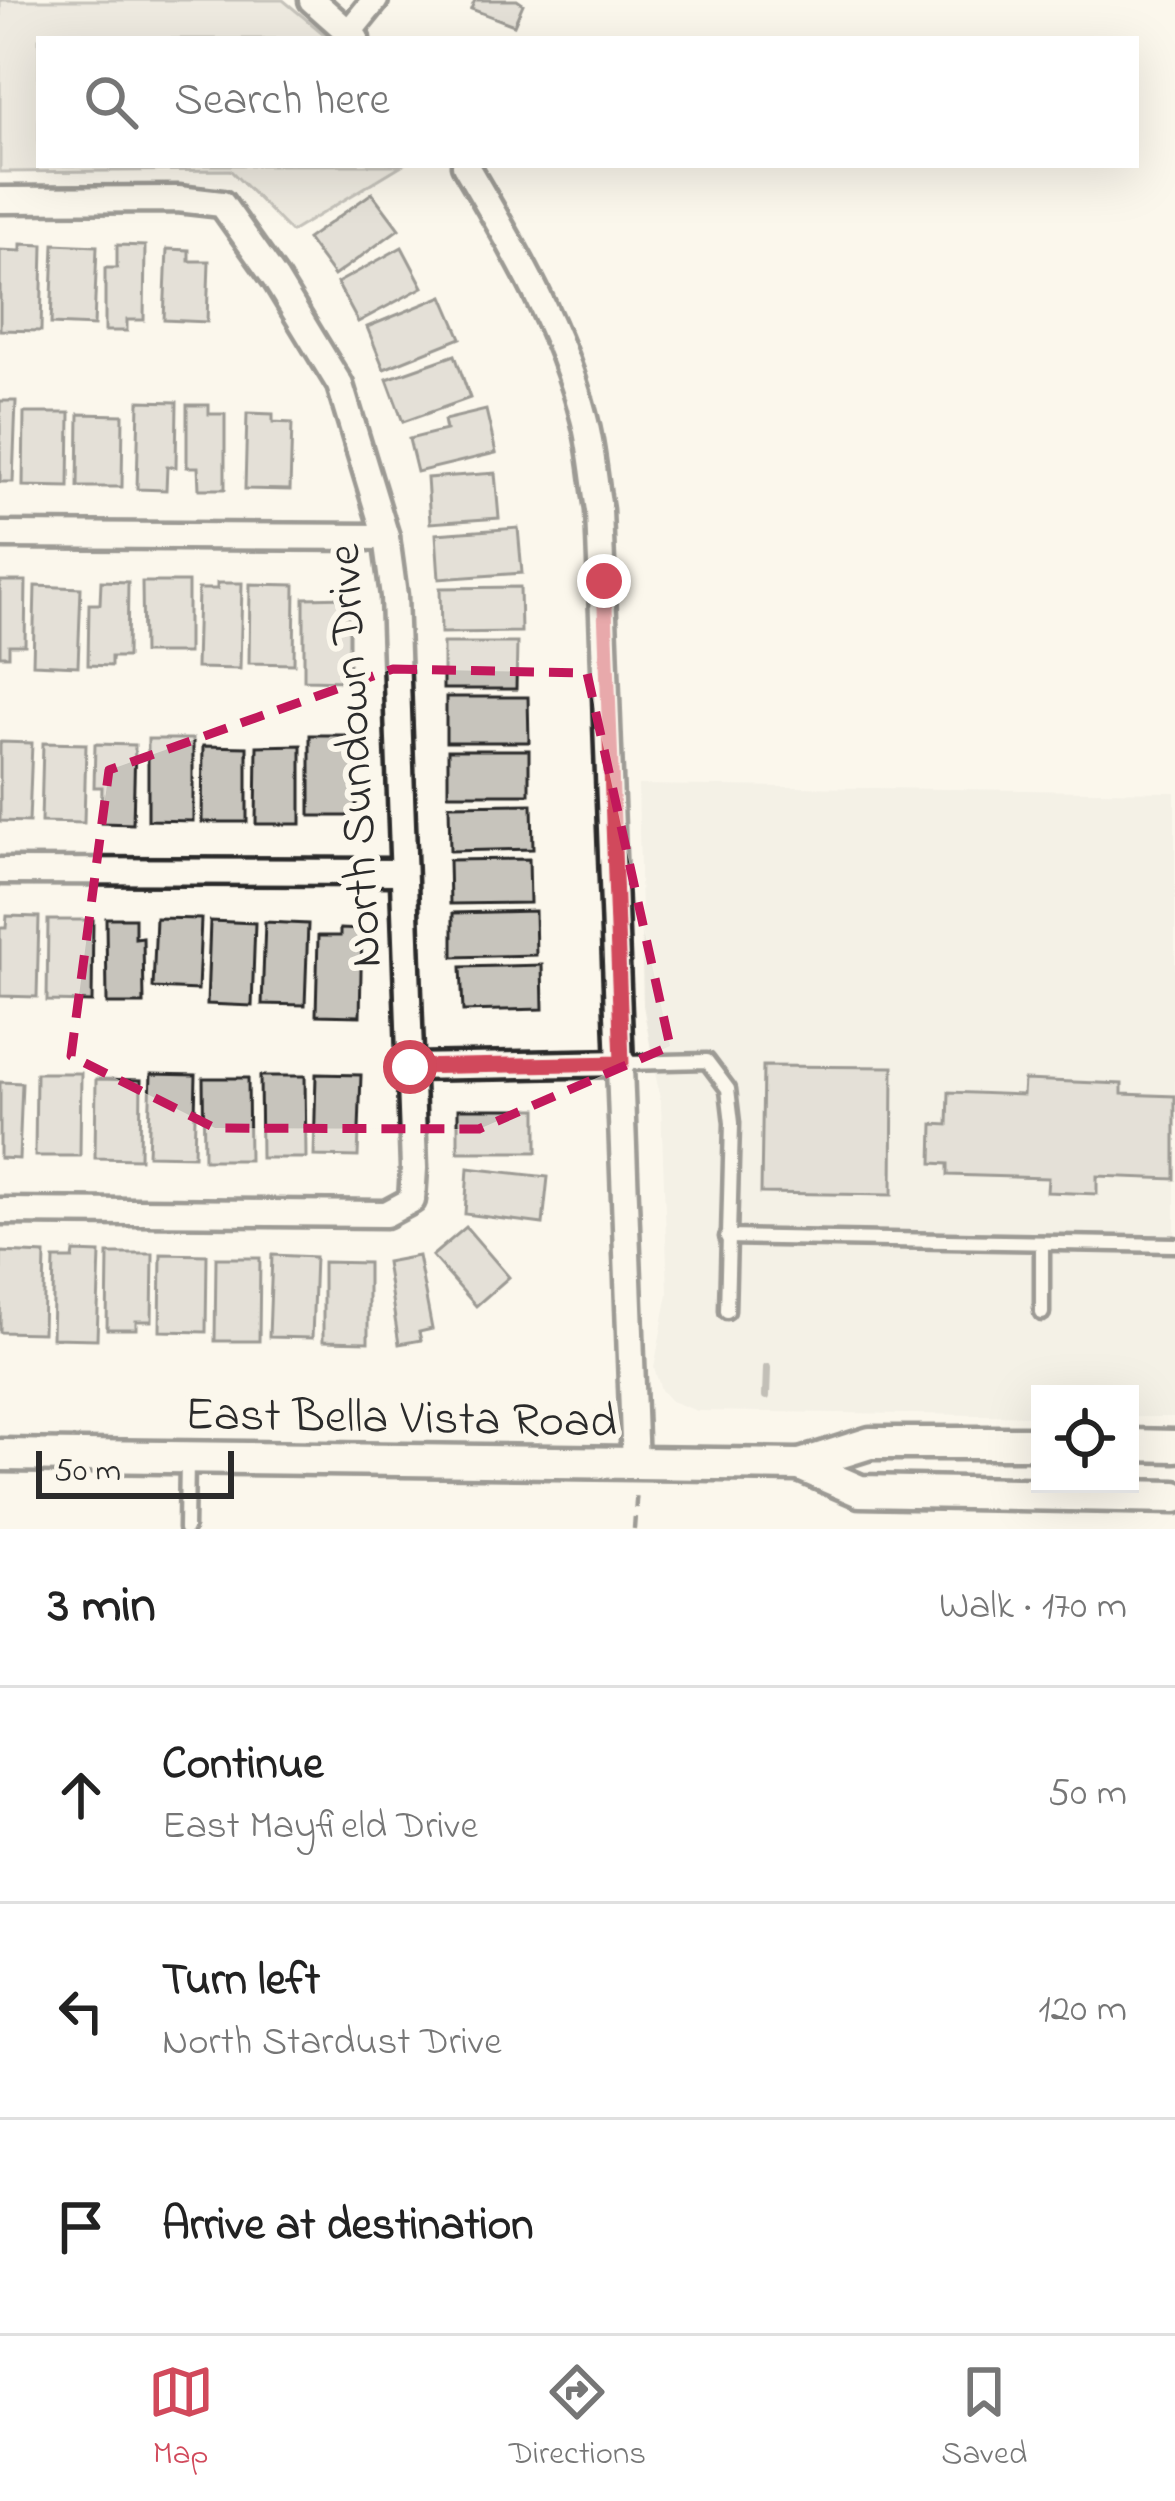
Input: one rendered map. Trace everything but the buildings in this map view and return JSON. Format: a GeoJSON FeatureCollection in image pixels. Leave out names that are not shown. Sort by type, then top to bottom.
{"type":"FeatureCollection","features":[{"type":"Feature","properties":{"kind":"street"},"geometry":{"type":"LineString","coordinates":[[312,0],[353,35],[375,0]]}},
{"type":"Feature","properties":{"kind":"street"},"geometry":{"type":"LineString","coordinates":[[467,168],[541,300],[584,419],[599,510],[635,1465]]}},
{"type":"Feature","properties":{"kind":"street","name":"North Sundown Drive"},"geometry":{"type":"LineString","coordinates":[[0,200],[178,199],[222,204],[277,280],[340,385],[386,537],[394,596],[412,1200],[386,1214],[0,1211]]}},
{"type":"Feature","properties":{"kind":"street"},"geometry":{"type":"LineString","coordinates":[[0,535],[386,537]]}},
{"type":"Feature","properties":{"kind":"street"},"geometry":{"type":"LineString","coordinates":[[0,872],[403,872]]}},
{"type":"Feature","properties":{"kind":"street"},"geometry":{"type":"LineString","coordinates":[[410,1067],[622,1063]]}},
{"type":"Feature","properties":{"kind":"street","name":"East Bella Vista Road"},"geometry":{"type":"LineString","coordinates":[[0,1455],[800,1465],[870,1443],[1031,1443]]}},
{"type":"Feature","properties":{"kind":"street"},"geometry":{"type":"LineString","coordinates":[[1139,1445],[1175,1446]]}},
{"type":"Feature","properties":{"kind":"street","name":"East Bella Vista Road"},"geometry":{"type":"LineString","coordinates":[[800,1465],[860,1491],[1175,1497]]}},
{"type":"Feature","properties":{"kind":"lane"},"geometry":{"type":"LineString","coordinates":[[622,1063],[707,1061],[728,1089],[732,1123],[727,1311]]}},
{"type":"Feature","properties":{"kind":"lane"},"geometry":{"type":"LineString","coordinates":[[727,1238],[1175,1245]]}},
{"type":"Feature","properties":{"kind":"lane"},"geometry":{"type":"LineString","coordinates":[[1042,1244],[1042,1313]]}},
{"type":"Feature","properties":{"kind":"lane"},"geometry":{"type":"LineString","coordinates":[[186,1529],[187,1456]]}},
{"type":"Feature","properties":{"kind":"path"},"geometry":{"type":"LineString","coordinates":[[634,1529],[635,1465]]}},
{"type":"Feature","properties":{"kind":"highlighted area"},"geometry":{"type":"Polygon","coordinates":[[[393,669],[587,673],[670,1046],[479,1129],[215,1128],[71,1056],[109,770],[393,669]]]}},
{"type":"Feature","properties":{"kind":"shaded area"},"geometry":{"type":"Polygon","coordinates":[[[0,0],[283,0],[326,36],[36,36],[36,168],[397,168],[291,232],[230,170],[0,172],[0,0]]]}},
{"type":"Feature","properties":{"kind":"shaded area"},"geometry":{"type":"Polygon","coordinates":[[[638,785],[1175,792],[1175,1417],[1139,1417],[1139,1385],[1031,1385],[1031,1416],[697,1411],[671,1401],[661,1390],[654,1368],[668,1293],[661,1105],[643,1005],[638,785]]]}},
{"type":"Feature","properties":{"kind":"waterway"},"geometry":{"type":"LineString","coordinates":[[766,1396],[767,1368]]}},
{"type":"Feature","properties":{"kind":"route"},"geometry":{"type":"LineString","coordinates":[[410,1067],[622,1063],[604,581]]}}]}
